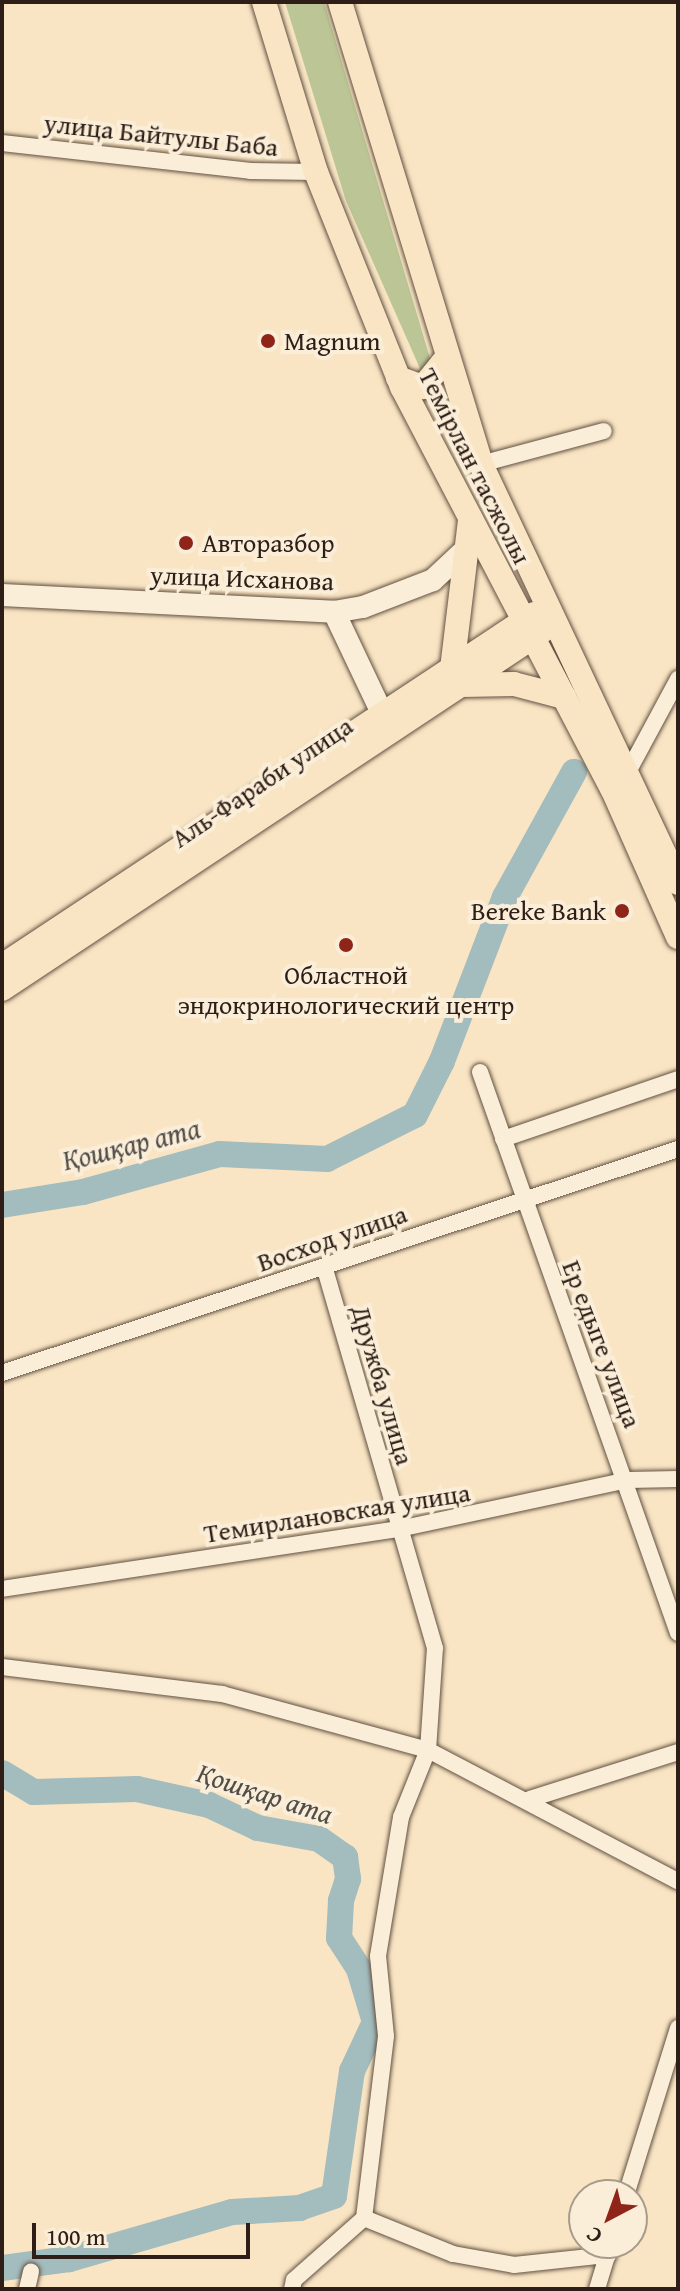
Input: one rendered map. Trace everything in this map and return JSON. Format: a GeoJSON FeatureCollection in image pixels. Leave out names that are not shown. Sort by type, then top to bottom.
{"type":"FeatureCollection","features":[{"type":"Feature","properties":{"kind":"main road","name":"Темірлан тасжолы"},"geometry":{"type":"LineString","coordinates":[[264,2],[316,172],[398,378],[612,788],[678,937]]}},
{"type":"Feature","properties":{"kind":"main road","name":"Темірлан тасжолы"},"geometry":{"type":"LineString","coordinates":[[340,2],[446,359],[481,464],[678,883]]}},
{"type":"Feature","properties":{"kind":"main road"},"geometry":{"type":"LineString","coordinates":[[398,378],[423,387],[446,359]]}},
{"type":"Feature","properties":{"kind":"main road"},"geometry":{"type":"LineString","coordinates":[[470,521],[464,551],[457,677],[514,684],[564,697]]}},
{"type":"Feature","properties":{"kind":"main road","name":"улица Исханова"},"geometry":{"type":"LineString","coordinates":[[2,595],[334,612],[363,607],[433,580],[464,551]]}},
{"type":"Feature","properties":{"kind":"main road"},"geometry":{"type":"LineString","coordinates":[[334,612],[382,713]]}},
{"type":"Feature","properties":{"kind":"main road","name":"Аль-Фараби улица"},"geometry":{"type":"LineString","coordinates":[[2,989],[527,628],[551,616]]}},
{"type":"Feature","properties":{"kind":"main road","name":"Аль-Фараби улица"},"geometry":{"type":"LineString","coordinates":[[2,966],[382,713],[457,677]]}},
{"type":"Feature","properties":{"kind":"street","name":"улица Байтулы Баба"},"geometry":{"type":"LineString","coordinates":[[2,143],[250,171],[316,172]]}},
{"type":"Feature","properties":{"kind":"street"},"geometry":{"type":"LineString","coordinates":[[481,464],[604,431]]}},
{"type":"Feature","properties":{"kind":"street"},"geometry":{"type":"LineString","coordinates":[[628,772],[678,679]]}},
{"type":"Feature","properties":{"kind":"street","name":"Ер едыге улица"},"geometry":{"type":"LineString","coordinates":[[480,1072],[521,1200],[628,1480],[678,1633]]}},
{"type":"Feature","properties":{"kind":"street"},"geometry":{"type":"LineString","coordinates":[[503,1139],[678,1079]]}},
{"type":"Feature","properties":{"kind":"street","name":"Восход улица"},"geometry":{"type":"LineString","coordinates":[[2,1373],[678,1149]]}},
{"type":"Feature","properties":{"kind":"street","name":"Дружба улица"},"geometry":{"type":"LineString","coordinates":[[324,1267],[435,1648],[428,1750],[401,1817],[378,1956],[386,2036],[364,2218]]}},
{"type":"Feature","properties":{"kind":"street","name":"Темирлановская улица"},"geometry":{"type":"LineString","coordinates":[[2,1589],[399,1529],[628,1480],[678,1479]]}},
{"type":"Feature","properties":{"kind":"street"},"geometry":{"type":"LineString","coordinates":[[2,1667],[222,1694],[428,1750],[530,1799],[678,1881]]}},
{"type":"Feature","properties":{"kind":"street"},"geometry":{"type":"LineString","coordinates":[[530,1799],[678,1752]]}},
{"type":"Feature","properties":{"kind":"street"},"geometry":{"type":"LineString","coordinates":[[631,2179],[678,2028]]}},
{"type":"Feature","properties":{"kind":"street"},"geometry":{"type":"LineString","coordinates":[[292,2289],[294,2280],[364,2218],[453,2254],[514,2265],[568,2256]]}},
{"type":"Feature","properties":{"kind":"street"},"geometry":{"type":"LineString","coordinates":[[597,2289],[606,2259]]}},
{"type":"Feature","properties":{"kind":"street"},"geometry":{"type":"LineString","coordinates":[[27,2289],[31,2271]]}},
{"type":"Feature","properties":{"kind":"green space"},"geometry":{"type":"Polygon","coordinates":[[[285,2],[324,2],[460,459],[346,201],[285,2]]]}},
{"type":"Feature","properties":{"kind":"waterway","name":"Қошқар ата"},"geometry":{"type":"LineString","coordinates":[[2,1205],[83,1192],[220,1154],[327,1159],[415,1115],[442,1061],[505,897],[574,772]]}},
{"type":"Feature","properties":{"kind":"waterway","name":"Қошқар ата"},"geometry":{"type":"LineString","coordinates":[[2,1773],[34,1792],[137,1789],[209,1805],[258,1828],[319,1839],[345,1857],[348,1879],[341,1901],[339,1938],[359,1969],[375,2022],[352,2071],[334,2196],[300,2208],[232,2212],[69,2259],[2,2268]]}},
{"type":"Feature","properties":{"kind":"place","name":"Magnum"},"geometry":{"type":"Point","coordinates":[268,341]}},
{"type":"Feature","properties":{"kind":"place","name":"Авторазбор"},"geometry":{"type":"Point","coordinates":[186,543]}},
{"type":"Feature","properties":{"kind":"place","name":"Bereke Bank"},"geometry":{"type":"Point","coordinates":[622,911]}},
{"type":"Feature","properties":{"kind":"place","name":"Областной эндокринологический центр"},"geometry":{"type":"Point","coordinates":[346,945]}}]}
